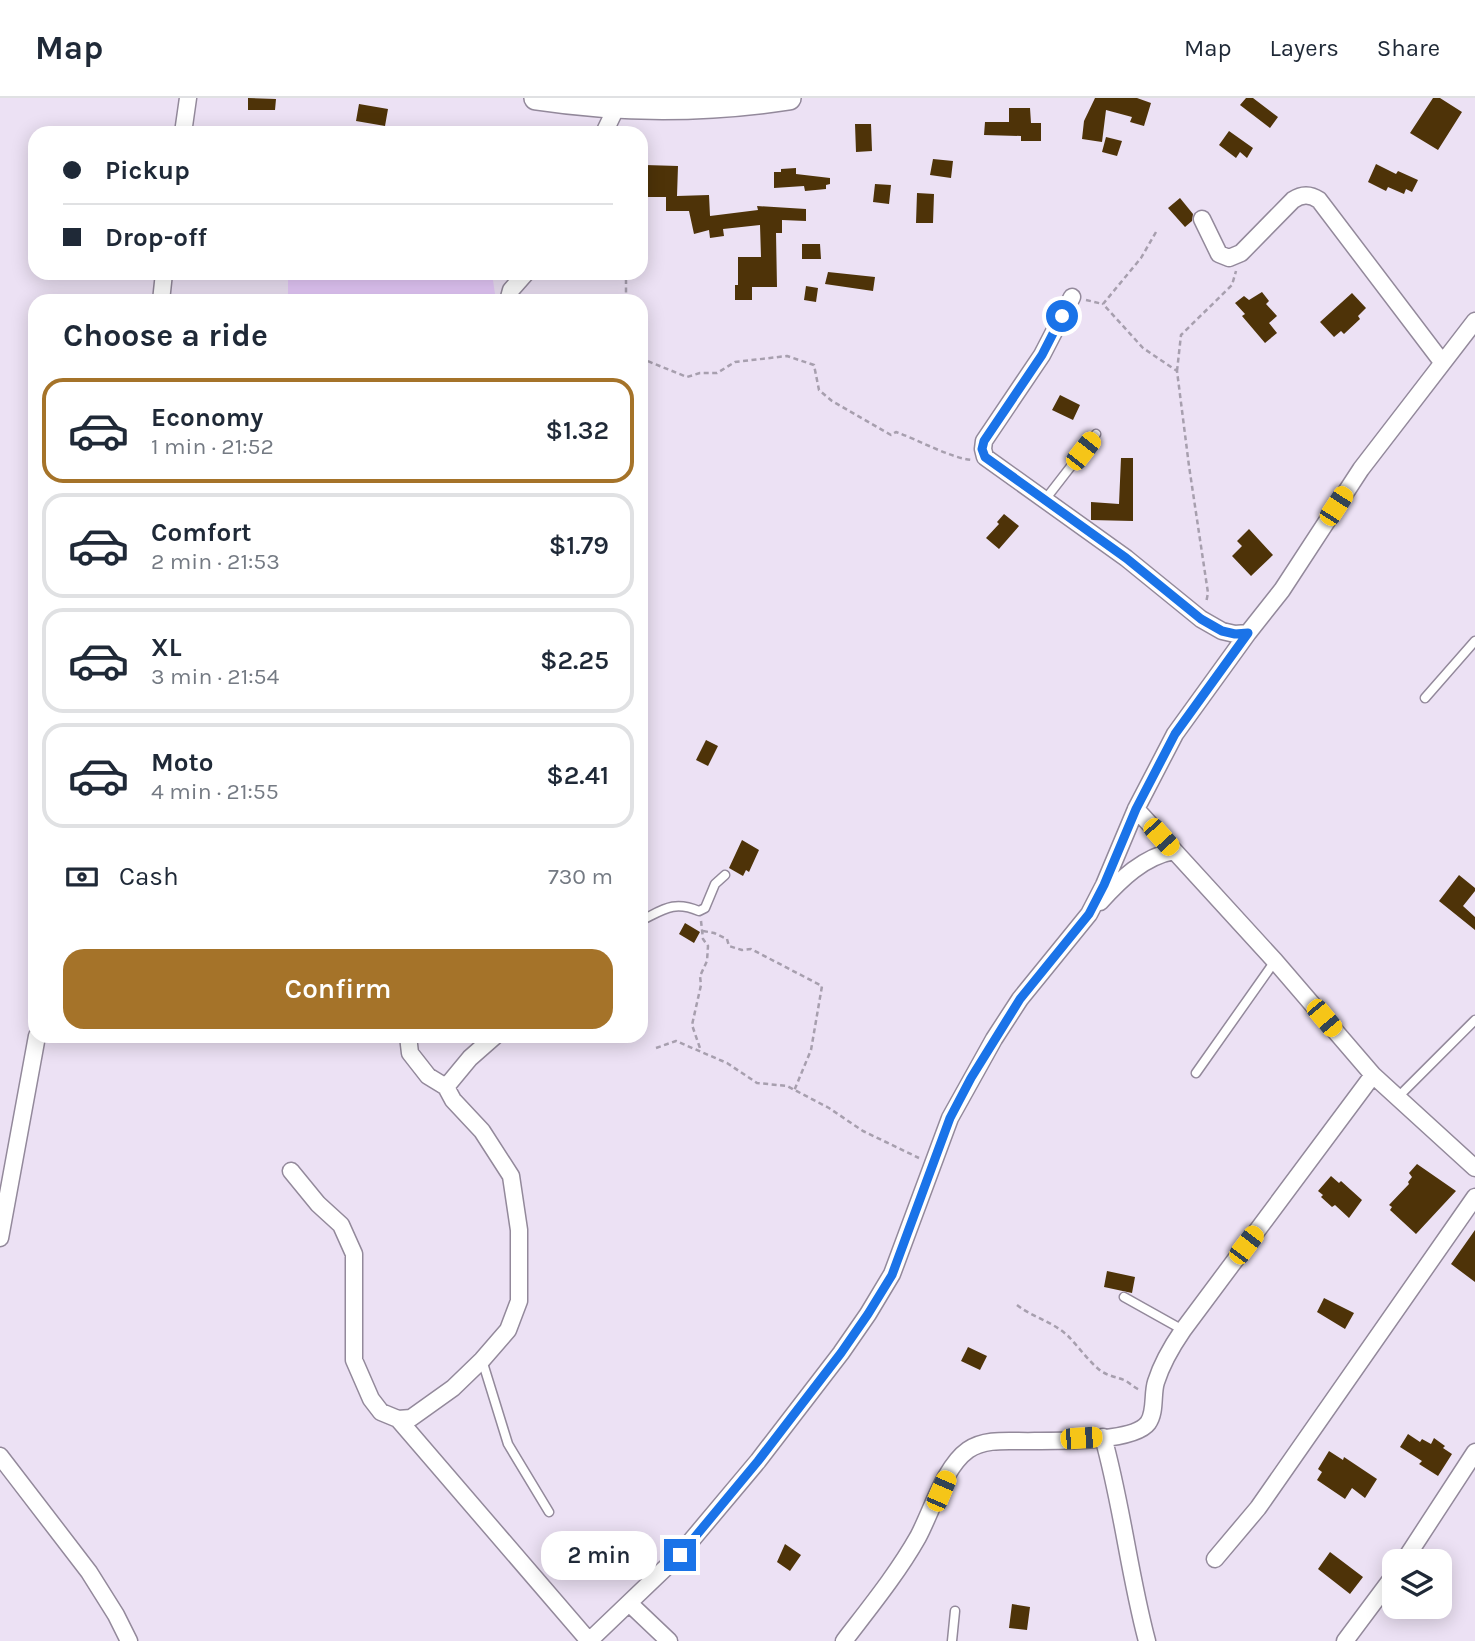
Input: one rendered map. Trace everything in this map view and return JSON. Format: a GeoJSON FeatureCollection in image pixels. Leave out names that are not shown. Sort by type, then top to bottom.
{"type":"FeatureCollection","features":[{"type":"Feature","properties":{"kind":"street"},"geometry":{"type":"LineString","coordinates":[[184,126],[188,98]]}},
{"type":"Feature","properties":{"kind":"street"},"geometry":{"type":"LineString","coordinates":[[536,98],[615,108],[691,108],[789,98]]}},
{"type":"Feature","properties":{"kind":"street"},"geometry":{"type":"LineString","coordinates":[[607,126],[615,108]]}},
{"type":"Feature","properties":{"kind":"street"},"geometry":{"type":"LineString","coordinates":[[1202,219],[1219,254],[1229,258],[1241,253],[1293,200],[1303,195],[1314,197],[1319,200],[1442,362]]}},
{"type":"Feature","properties":{"kind":"street"},"geometry":{"type":"LineString","coordinates":[[509,294],[519,280]]}},
{"type":"Feature","properties":{"kind":"street"},"geometry":{"type":"LineString","coordinates":[[1072,297],[1042,355],[984,441],[982,449],[985,457],[1126,558],[1201,619],[1222,631],[1248,633]]}},
{"type":"Feature","properties":{"kind":"street"},"geometry":{"type":"LineString","coordinates":[[1089,914],[1136,809],[1175,734],[1282,590],[1361,469],[1475,321]]}},
{"type":"Feature","properties":{"kind":"street"},"geometry":{"type":"LineString","coordinates":[[1136,809],[1275,961],[1373,1075],[1475,1168]]}},
{"type":"Feature","properties":{"kind":"street"},"geometry":{"type":"LineString","coordinates":[[398,1419],[589,1641],[680,1555],[758,1461],[868,1314],[892,1275],[950,1118],[994,1039],[1042,970],[1111,890],[1146,860],[1174,851]]}},
{"type":"Feature","properties":{"kind":"street"},"geometry":{"type":"LineString","coordinates":[[0,1238],[36,1043]]}},
{"type":"Feature","properties":{"kind":"street"},"geometry":{"type":"LineString","coordinates":[[291,1171],[318,1204],[341,1225],[354,1254],[354,1360],[371,1399],[381,1412],[398,1419],[411,1418],[453,1388],[508,1330],[519,1301],[519,1230],[511,1176],[482,1131],[453,1100],[446,1087],[428,1076],[410,1054],[409,1043]]}},
{"type":"Feature","properties":{"kind":"street"},"geometry":{"type":"LineString","coordinates":[[446,1087],[470,1058],[487,1043]]}},
{"type":"Feature","properties":{"kind":"street"},"geometry":{"type":"LineString","coordinates":[[844,1641],[894,1575],[917,1538],[947,1476],[966,1452],[979,1444],[995,1441],[1103,1437],[1142,1429],[1150,1420],[1153,1395],[1163,1364],[1183,1330],[1373,1075]]}},
{"type":"Feature","properties":{"kind":"street"},"geometry":{"type":"LineString","coordinates":[[1215,1559],[1258,1508],[1475,1196]]}},
{"type":"Feature","properties":{"kind":"street"},"geometry":{"type":"LineString","coordinates":[[1103,1437],[1112,1470],[1134,1595],[1147,1641]]}},
{"type":"Feature","properties":{"kind":"street"},"geometry":{"type":"LineString","coordinates":[[1412,1549],[1475,1452]]}},
{"type":"Feature","properties":{"kind":"street"},"geometry":{"type":"LineString","coordinates":[[0,1456],[89,1572],[129,1641]]}},
{"type":"Feature","properties":{"kind":"street"},"geometry":{"type":"LineString","coordinates":[[1345,1641],[1382,1591]]}},
{"type":"Feature","properties":{"kind":"street"},"geometry":{"type":"LineString","coordinates":[[629,1603],[669,1641]]}},
{"type":"Feature","properties":{"kind":"lane"},"geometry":{"type":"LineString","coordinates":[[1044,501],[1096,434]]}},
{"type":"Feature","properties":{"kind":"lane"},"geometry":{"type":"LineString","coordinates":[[1425,698],[1475,641]]}},
{"type":"Feature","properties":{"kind":"lane"},"geometry":{"type":"LineString","coordinates":[[648,917],[674,905],[685,905],[699,911],[705,908],[715,884],[725,875]]}},
{"type":"Feature","properties":{"kind":"lane"},"geometry":{"type":"LineString","coordinates":[[1196,1073],[1275,961]]}},
{"type":"Feature","properties":{"kind":"lane"},"geometry":{"type":"LineString","coordinates":[[1398,1097],[1475,1020]]}},
{"type":"Feature","properties":{"kind":"lane"},"geometry":{"type":"LineString","coordinates":[[1124,1297],[1183,1330]]}},
{"type":"Feature","properties":{"kind":"lane"},"geometry":{"type":"LineString","coordinates":[[482,1360],[508,1444],[549,1512]]}},
{"type":"Feature","properties":{"kind":"lane"},"geometry":{"type":"LineString","coordinates":[[952,1641],[955,1611]]}},
{"type":"Feature","properties":{"kind":"path"},"geometry":{"type":"LineString","coordinates":[[1156,232],[1141,258],[1103,304],[1143,348],[1177,371]]}},
{"type":"Feature","properties":{"kind":"path"},"geometry":{"type":"LineString","coordinates":[[1201,619],[1209,593],[1177,371],[1181,335],[1232,285],[1241,253]]}},
{"type":"Feature","properties":{"kind":"path"},"geometry":{"type":"LineString","coordinates":[[648,361],[687,377],[701,373],[717,373],[735,362],[787,356],[814,365],[819,390],[832,401],[891,435],[896,432],[935,450],[969,460],[985,457]]}},
{"type":"Feature","properties":{"kind":"path"},"geometry":{"type":"LineString","coordinates":[[699,911],[703,940],[708,946],[692,1025],[701,1051]]}},
{"type":"Feature","properties":{"kind":"path"},"geometry":{"type":"LineString","coordinates":[[703,931],[721,935],[727,939],[729,946],[742,950],[751,949],[822,986],[811,1050],[794,1091]]}},
{"type":"Feature","properties":{"kind":"path"},"geometry":{"type":"LineString","coordinates":[[656,1048],[676,1041],[727,1063],[757,1083],[787,1086],[830,1108],[863,1131],[919,1158],[934,1159]]}},
{"type":"Feature","properties":{"kind":"path"},"geometry":{"type":"LineString","coordinates":[[1017,1305],[1028,1313],[1038,1315],[1068,1336],[1098,1369],[1153,1395]]}},
{"type":"Feature","properties":{"kind":"shaded area"},"geometry":{"type":"Polygon","coordinates":[[[288,280],[493,280],[495,294],[288,294],[288,280]]]}},
{"type":"Feature","properties":{"kind":"building"},"geometry":{"type":"Polygon","coordinates":[[[248,98],[276,99],[275,110],[248,110],[248,98]]]}},
{"type":"Feature","properties":{"kind":"building"},"geometry":{"type":"Polygon","coordinates":[[[1095,98],[1137,98],[1151,103],[1144,126],[1130,122],[1132,117],[1106,110],[1102,142],[1082,139],[1084,121],[1095,98]]]}},
{"type":"Feature","properties":{"kind":"building"},"geometry":{"type":"Polygon","coordinates":[[[1246,98],[1253,98],[1278,117],[1270,128],[1240,105],[1246,98]]]}},
{"type":"Feature","properties":{"kind":"building"},"geometry":{"type":"Polygon","coordinates":[[[1433,98],[1440,98],[1462,112],[1438,150],[1410,133],[1433,98]]]}},
{"type":"Feature","properties":{"kind":"building"},"geometry":{"type":"Polygon","coordinates":[[[359,104],[388,109],[385,126],[356,121],[359,104]]]}},
{"type":"Feature","properties":{"kind":"building"},"geometry":{"type":"Polygon","coordinates":[[[1009,108],[1030,108],[1031,123],[1041,123],[1041,141],[1021,141],[1021,136],[984,135],[985,122],[1009,122],[1009,108]]]}},
{"type":"Feature","properties":{"kind":"building"},"geometry":{"type":"Polygon","coordinates":[[[855,124],[871,124],[872,151],[856,152],[855,124]]]}},
{"type":"Feature","properties":{"kind":"building"},"geometry":{"type":"Polygon","coordinates":[[[1229,131],[1253,148],[1247,158],[1240,152],[1236,158],[1219,145],[1229,131]]]}},
{"type":"Feature","properties":{"kind":"building"},"geometry":{"type":"Polygon","coordinates":[[[1106,137],[1122,141],[1117,156],[1102,152],[1106,137]]]}},
{"type":"Feature","properties":{"kind":"building"},"geometry":{"type":"Polygon","coordinates":[[[933,159],[953,161],[951,178],[930,175],[933,159]]]}},
{"type":"Feature","properties":{"kind":"building"},"geometry":{"type":"Polygon","coordinates":[[[1376,164],[1396,174],[1398,171],[1418,180],[1412,192],[1406,189],[1404,194],[1388,187],[1386,191],[1368,182],[1376,164]]]}},
{"type":"Feature","properties":{"kind":"building"},"geometry":{"type":"Polygon","coordinates":[[[648,165],[678,166],[677,196],[709,195],[710,216],[758,210],[757,206],[806,209],[806,221],[782,220],[782,233],[776,233],[777,287],[752,287],[752,300],[735,300],[738,257],[761,257],[760,225],[723,229],[724,236],[710,238],[709,230],[694,234],[689,211],[666,211],[666,197],[648,197],[648,165]]]}},
{"type":"Feature","properties":{"kind":"building"},"geometry":{"type":"Polygon","coordinates":[[[796,168],[796,174],[830,178],[830,184],[826,185],[826,189],[805,191],[804,186],[774,188],[774,172],[796,168]]]}},
{"type":"Feature","properties":{"kind":"building"},"geometry":{"type":"Polygon","coordinates":[[[875,184],[891,185],[889,204],[873,202],[875,184]]]}},
{"type":"Feature","properties":{"kind":"building"},"geometry":{"type":"Polygon","coordinates":[[[917,193],[934,194],[933,223],[916,223],[917,193]]]}},
{"type":"Feature","properties":{"kind":"building"},"geometry":{"type":"Polygon","coordinates":[[[1180,198],[1193,214],[1192,221],[1185,227],[1168,208],[1180,198]]]}},
{"type":"Feature","properties":{"kind":"building"},"geometry":{"type":"Polygon","coordinates":[[[802,244],[820,244],[821,259],[802,259],[802,244]]]}},
{"type":"Feature","properties":{"kind":"building"},"geometry":{"type":"Polygon","coordinates":[[[828,272],[875,277],[873,291],[825,284],[828,272]]]}},
{"type":"Feature","properties":{"kind":"building"},"geometry":{"type":"Polygon","coordinates":[[[806,286],[818,288],[816,302],[804,300],[806,286]]]}},
{"type":"Feature","properties":{"kind":"building"},"geometry":{"type":"Polygon","coordinates":[[[1262,292],[1269,301],[1266,304],[1277,316],[1269,323],[1277,333],[1265,343],[1242,316],[1245,314],[1235,303],[1244,296],[1249,300],[1262,292]]]}},
{"type":"Feature","properties":{"kind":"building"},"geometry":{"type":"Polygon","coordinates":[[[1352,293],[1366,308],[1358,316],[1360,319],[1344,334],[1341,331],[1334,337],[1320,322],[1352,293]]]}},
{"type":"Feature","properties":{"kind":"building"},"geometry":{"type":"Polygon","coordinates":[[[1060,395],[1080,405],[1073,420],[1052,410],[1060,395]]]}},
{"type":"Feature","properties":{"kind":"building"},"geometry":{"type":"Polygon","coordinates":[[[1121,458],[1133,458],[1133,521],[1091,520],[1091,502],[1119,504],[1121,458]]]}},
{"type":"Feature","properties":{"kind":"building"},"geometry":{"type":"Polygon","coordinates":[[[1004,514],[1019,526],[999,549],[986,538],[1004,514]]]}},
{"type":"Feature","properties":{"kind":"building"},"geometry":{"type":"Polygon","coordinates":[[[1249,529],[1273,555],[1251,576],[1232,556],[1242,546],[1237,541],[1249,529]]]}},
{"type":"Feature","properties":{"kind":"building"},"geometry":{"type":"Polygon","coordinates":[[[706,740],[718,746],[708,766],[696,760],[706,740]]]}},
{"type":"Feature","properties":{"kind":"building"},"geometry":{"type":"Polygon","coordinates":[[[742,840],[759,850],[749,872],[746,870],[743,876],[729,868],[742,840]]]}},
{"type":"Feature","properties":{"kind":"building"},"geometry":{"type":"Polygon","coordinates":[[[1459,875],[1475,888],[1463,906],[1475,917],[1475,930],[1439,901],[1459,875]]]}},
{"type":"Feature","properties":{"kind":"building"},"geometry":{"type":"Polygon","coordinates":[[[685,923],[700,932],[694,943],[679,934],[685,923]]]}},
{"type":"Feature","properties":{"kind":"building"},"geometry":{"type":"Polygon","coordinates":[[[1417,1164],[1456,1191],[1416,1234],[1390,1210],[1392,1207],[1389,1205],[1409,1184],[1412,1177],[1409,1173],[1417,1164]]]}},
{"type":"Feature","properties":{"kind":"building"},"geometry":{"type":"Polygon","coordinates":[[[1331,1176],[1339,1183],[1341,1181],[1362,1200],[1349,1218],[1335,1205],[1332,1207],[1318,1191],[1331,1176]]]}},
{"type":"Feature","properties":{"kind":"building"},"geometry":{"type":"Polygon","coordinates":[[[1475,1230],[1475,1282],[1451,1264],[1475,1230]]]}},
{"type":"Feature","properties":{"kind":"building"},"geometry":{"type":"Polygon","coordinates":[[[1107,1271],[1135,1277],[1132,1293],[1104,1287],[1107,1271]]]}},
{"type":"Feature","properties":{"kind":"building"},"geometry":{"type":"Polygon","coordinates":[[[1324,1298],[1354,1313],[1345,1329],[1317,1312],[1324,1298]]]}},
{"type":"Feature","properties":{"kind":"building"},"geometry":{"type":"Polygon","coordinates":[[[968,1347],[987,1356],[980,1370],[961,1361],[968,1347]]]}},
{"type":"Feature","properties":{"kind":"building"},"geometry":{"type":"Polygon","coordinates":[[[1408,1434],[1420,1442],[1422,1439],[1431,1444],[1434,1438],[1452,1454],[1438,1476],[1419,1464],[1422,1461],[1400,1447],[1408,1434]]]}},
{"type":"Feature","properties":{"kind":"building"},"geometry":{"type":"Polygon","coordinates":[[[1329,1451],[1343,1460],[1344,1457],[1377,1479],[1365,1498],[1352,1488],[1345,1499],[1317,1480],[1322,1472],[1318,1469],[1329,1451]]]}},
{"type":"Feature","properties":{"kind":"building"},"geometry":{"type":"Polygon","coordinates":[[[785,1544],[801,1555],[790,1571],[777,1562],[785,1544]]]}},
{"type":"Feature","properties":{"kind":"building"},"geometry":{"type":"Polygon","coordinates":[[[1330,1552],[1363,1577],[1350,1594],[1318,1569],[1330,1552]]]}},
{"type":"Feature","properties":{"kind":"building"},"geometry":{"type":"Polygon","coordinates":[[[1012,1604],[1030,1607],[1027,1630],[1009,1628],[1012,1604]]]}},
{"type":"Feature","properties":{"kind":"route"},"geometry":{"type":"LineString","coordinates":[[680,1555],[758,1461],[868,1314],[892,1275],[950,1118],[971,1078],[1020,999],[1089,914],[1136,809],[1175,734],[1248,633],[1222,631],[1201,619],[1126,558],[985,457],[982,449],[984,441],[1042,355],[1062,316]]}}]}
